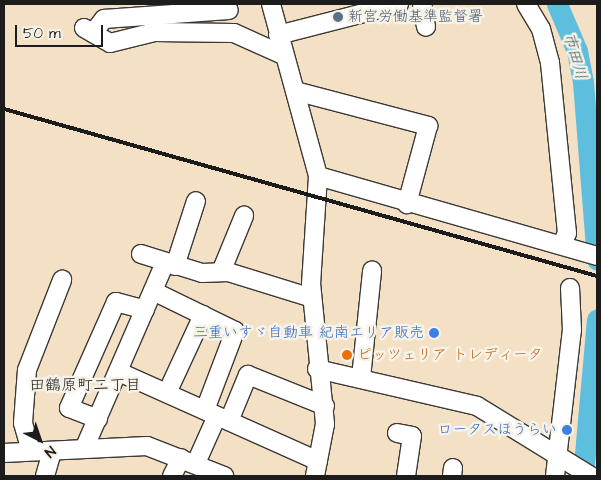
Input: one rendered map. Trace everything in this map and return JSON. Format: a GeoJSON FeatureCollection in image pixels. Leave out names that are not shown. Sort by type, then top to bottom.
{"type":"FeatureCollection","features":[{"type":"Feature","properties":{"kind":"street"},"geometry":{"type":"LineString","coordinates":[[119,372],[217,416],[317,469],[325,406],[317,369],[312,298],[318,176],[295,91],[283,55],[271,4]]}},
{"type":"Feature","properties":{"kind":"street"},"geometry":{"type":"LineString","coordinates":[[278,35],[399,4]]}},
{"type":"Feature","properties":{"kind":"street"},"geometry":{"type":"LineString","coordinates":[[422,4],[426,27]]}},
{"type":"Feature","properties":{"kind":"street"},"geometry":{"type":"LineString","coordinates":[[526,4],[541,30],[550,64],[567,233],[565,246]]}},
{"type":"Feature","properties":{"kind":"street"},"geometry":{"type":"LineString","coordinates":[[229,10],[104,19],[89,30],[110,43],[155,32],[234,33],[283,55]]}},
{"type":"Feature","properties":{"kind":"street"},"geometry":{"type":"LineString","coordinates":[[295,91],[428,126],[407,204]]}},
{"type":"Feature","properties":{"kind":"street"},"geometry":{"type":"LineString","coordinates":[[318,176],[407,204],[597,256]]}},
{"type":"Feature","properties":{"kind":"street"},"geometry":{"type":"LineString","coordinates":[[84,449],[153,291],[170,265],[196,201]]}},
{"type":"Feature","properties":{"kind":"street"},"geometry":{"type":"LineString","coordinates":[[221,272],[244,216]]}},
{"type":"Feature","properties":{"kind":"street"},"geometry":{"type":"LineString","coordinates":[[141,254],[170,265],[202,273],[221,272],[312,298]]}},
{"type":"Feature","properties":{"kind":"street"},"geometry":{"type":"LineString","coordinates":[[361,378],[372,271]]}},
{"type":"Feature","properties":{"kind":"street"},"geometry":{"type":"LineString","coordinates":[[31,451],[24,423],[27,370],[62,280]]}},
{"type":"Feature","properties":{"kind":"street"},"geometry":{"type":"LineString","coordinates":[[555,476],[562,459],[572,330],[570,288]]}},
{"type":"Feature","properties":{"kind":"street"},"geometry":{"type":"LineString","coordinates":[[153,291],[235,331],[217,416]]}},
{"type":"Feature","properties":{"kind":"street"},"geometry":{"type":"LineString","coordinates":[[98,419],[70,408],[73,399],[116,302],[145,310]]}},
{"type":"Feature","properties":{"kind":"street"},"geometry":{"type":"LineString","coordinates":[[167,393],[202,315]]}},
{"type":"Feature","properties":{"kind":"street"},"geometry":{"type":"LineString","coordinates":[[317,369],[469,404],[592,476]]}},
{"type":"Feature","properties":{"kind":"street"},"geometry":{"type":"LineString","coordinates":[[172,476],[188,461],[217,416],[248,375],[325,406]]}},
{"type":"Feature","properties":{"kind":"street"},"geometry":{"type":"LineString","coordinates":[[397,434],[412,436],[406,476]]}},
{"type":"Feature","properties":{"kind":"street"},"geometry":{"type":"LineString","coordinates":[[4,453],[148,446],[224,476]]}},
{"type":"Feature","properties":{"kind":"street"},"geometry":{"type":"LineString","coordinates":[[45,476],[52,451]]}},
{"type":"Feature","properties":{"kind":"waterway","name":"市田川"},"geometry":{"type":"LineString","coordinates":[[557,4],[577,51],[583,82],[597,259]]}},
{"type":"Feature","properties":{"kind":"waterway","name":"市田川"},"geometry":{"type":"LineString","coordinates":[[583,476],[597,320]]}},
{"type":"Feature","properties":{"kind":"railway"},"geometry":{"type":"LineString","coordinates":[[4,109],[597,276]]}},
{"type":"Feature","properties":{"kind":"place","name":"新宮労働基準監督署"},"geometry":{"type":"Point","coordinates":[338,17]}},
{"type":"Feature","properties":{"kind":"place","name":"三重いすゞ自動車 紀南エリア販売"},"geometry":{"type":"Point","coordinates":[434,333]}},
{"type":"Feature","properties":{"kind":"place","name":"ピッツェリア トレディータ"},"geometry":{"type":"Point","coordinates":[347,355]}},
{"type":"Feature","properties":{"kind":"place","name":"ロータスほうらい"},"geometry":{"type":"Point","coordinates":[567,430]}},
{"type":"Feature","properties":{"kind":"district","name":"田鶴原町二丁目"},"geometry":{"type":"Point","coordinates":[85,385]}}]}
